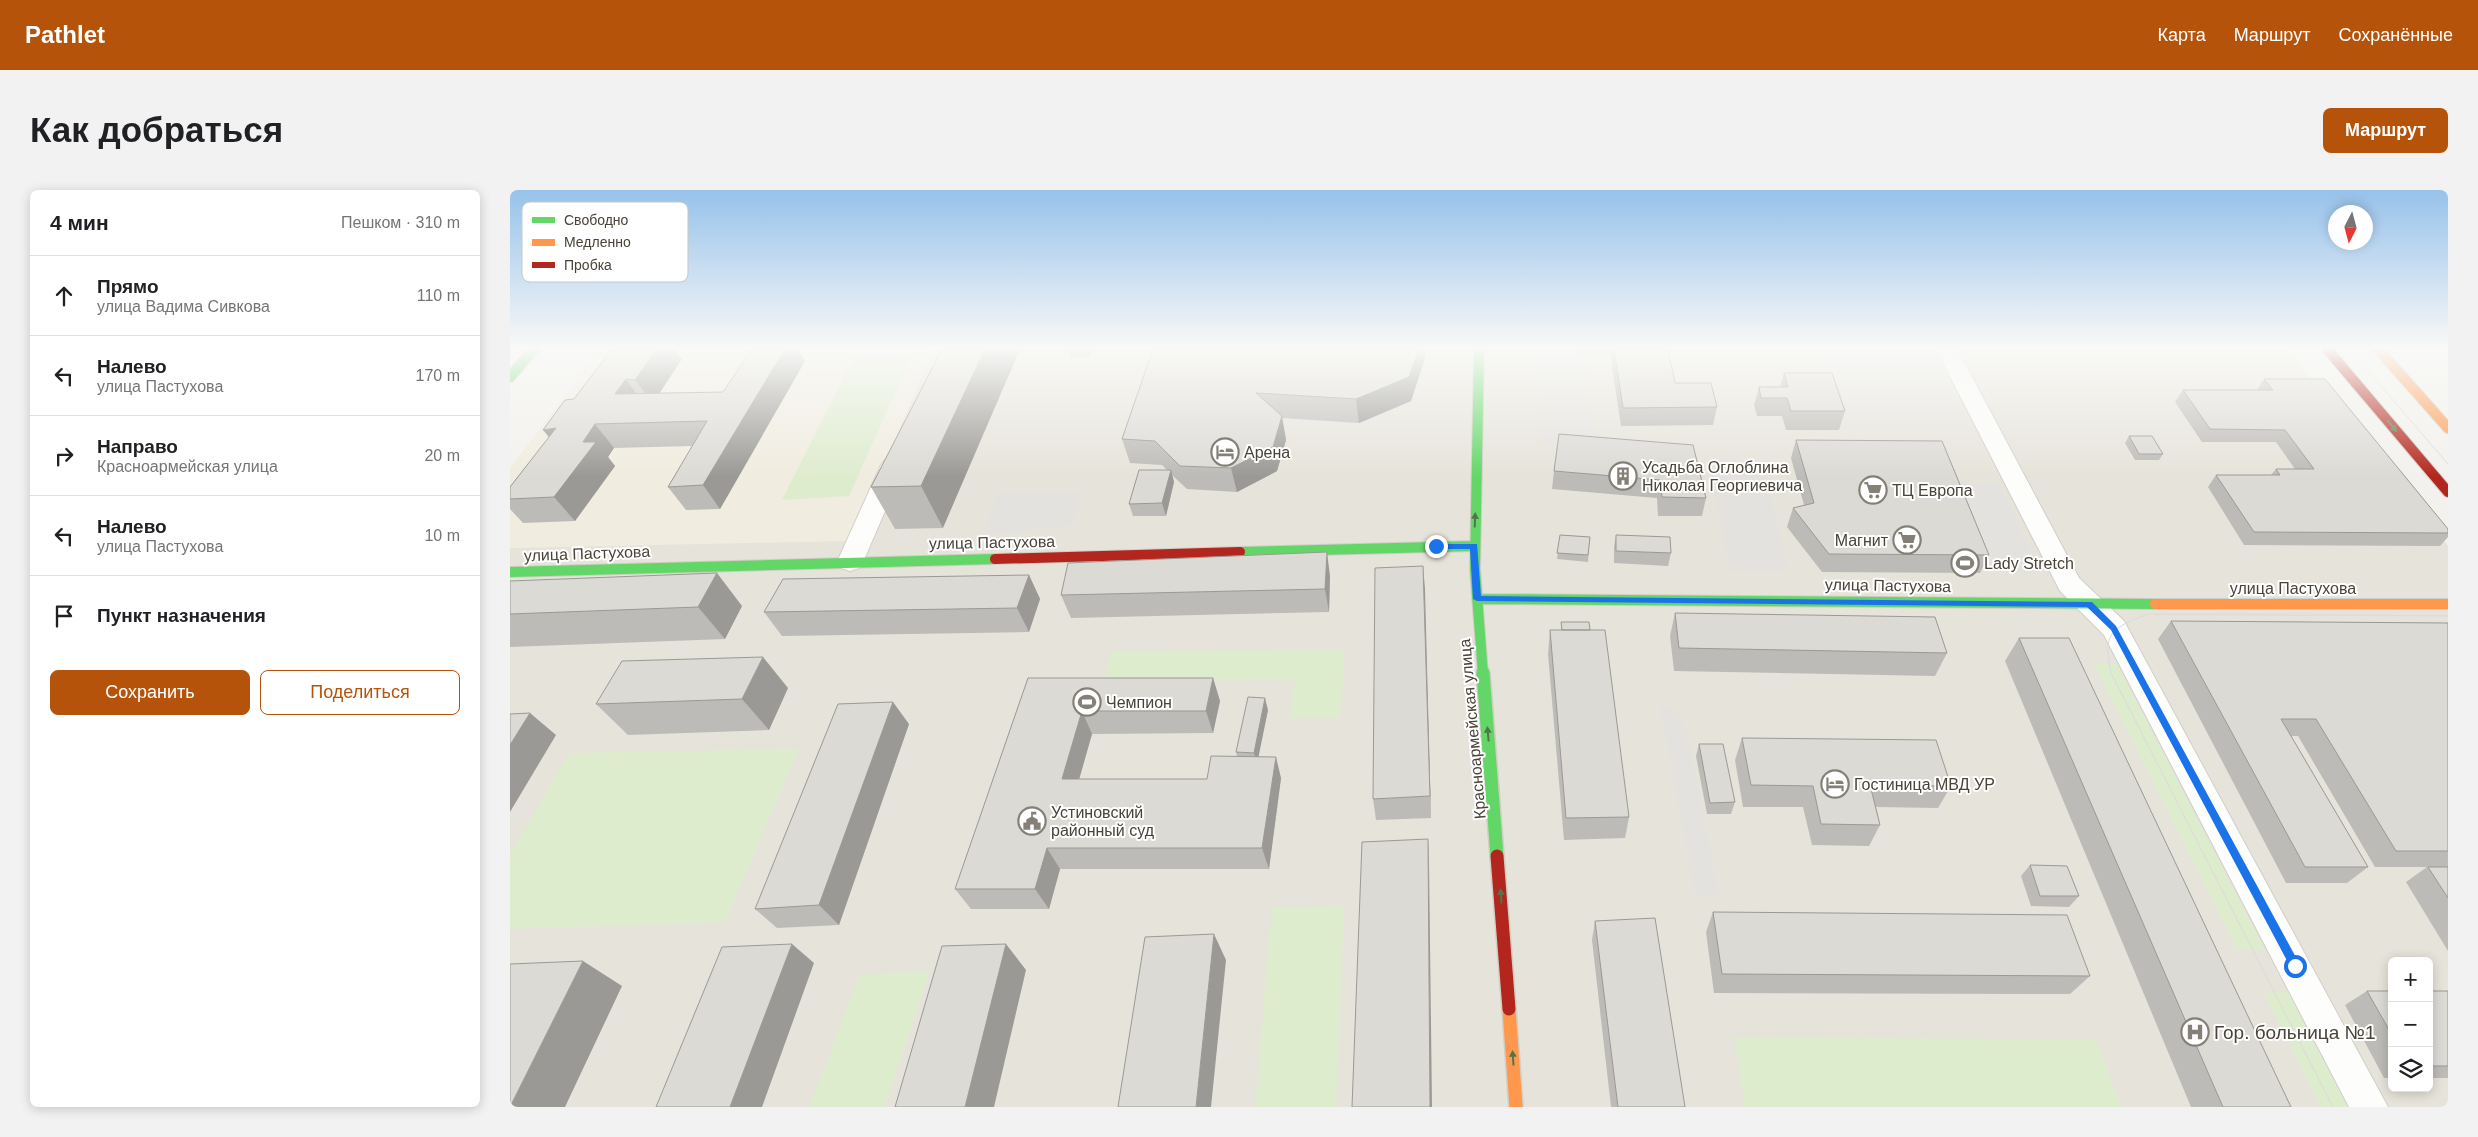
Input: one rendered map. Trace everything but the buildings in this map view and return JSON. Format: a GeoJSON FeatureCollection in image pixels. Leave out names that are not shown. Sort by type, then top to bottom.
{"type":"FeatureCollection","features":[{"type":"Feature","properties":{"kind":"street","name":"Красноармейская улица"},"geometry":{"type":"LineString","coordinates":[[1479,392],[1474,546],[1516,1107]]}},
{"type":"Feature","properties":{"kind":"street"},"geometry":{"type":"LineString","coordinates":[[1968,392],[2069,584],[2114,628],[2370,1107]]}},
{"type":"Feature","properties":{"kind":"street"},"geometry":{"type":"LineString","coordinates":[[2363,392],[2448,492]]}},
{"type":"Feature","properties":{"kind":"street"},"geometry":{"type":"LineString","coordinates":[[2416,392],[2448,428]]}},
{"type":"Feature","properties":{"kind":"street"},"geometry":{"type":"LineString","coordinates":[[850,562],[901,447]]}},
{"type":"Feature","properties":{"kind":"street","name":"улица Пастухова"},"geometry":{"type":"LineString","coordinates":[[510,572],[1474,546]]}},
{"type":"Feature","properties":{"kind":"street","name":"улица Пастухова"},"geometry":{"type":"LineString","coordinates":[[1477,599],[2089,604],[2448,604]]}},
{"type":"Feature","properties":{"kind":"shaded area"},"geometry":{"type":"Polygon","coordinates":[[[569,392],[2322,392],[2448,546],[2448,1107],[510,1107],[510,469],[569,392]]]}},
{"type":"Feature","properties":{"kind":"shaded area"},"geometry":{"type":"Polygon","coordinates":[[[569,392],[915,392],[852,541],[510,548],[510,469],[569,392]]]}},
{"type":"Feature","properties":{"kind":"shaded area"},"geometry":{"type":"Polygon","coordinates":[[[1538,392],[1587,392],[1594,442],[1541,443],[1538,392]]]}},
{"type":"Feature","properties":{"kind":"shaded area"},"geometry":{"type":"Polygon","coordinates":[[[1833,392],[1951,392],[1969,430],[1846,429],[1833,392]]]}},
{"type":"Feature","properties":{"kind":"shaded area"},"geometry":{"type":"Polygon","coordinates":[[[1711,469],[1764,469],[1788,571],[1729,570],[1711,469]]]}},
{"type":"Feature","properties":{"kind":"shaded area"},"geometry":{"type":"Polygon","coordinates":[[[1960,484],[1999,484],[2041,573],[1999,572],[1960,484]]]}},
{"type":"Feature","properties":{"kind":"shaded area"},"geometry":{"type":"Polygon","coordinates":[[[998,493],[1083,494],[1073,523],[1059,528],[983,534],[998,493]]]}},
{"type":"Feature","properties":{"kind":"shaded area"},"geometry":{"type":"Polygon","coordinates":[[[1660,706],[1671,706],[1686,728],[1719,896],[1695,897],[1660,706]]]}},
{"type":"Feature","properties":{"kind":"green space"},"geometry":{"type":"Polygon","coordinates":[[[836,392],[895,392],[849,496],[782,500],[836,392]]]}},
{"type":"Feature","properties":{"kind":"green space"},"geometry":{"type":"Polygon","coordinates":[[[1345,649],[1340,718],[1290,718],[1295,680],[1105,681],[1112,651],[1345,649]]]}},
{"type":"Feature","properties":{"kind":"green space"},"geometry":{"type":"Polygon","coordinates":[[[2094,664],[2117,664],[2265,950],[2238,950],[2094,664]]]}},
{"type":"Feature","properties":{"kind":"green space"},"geometry":{"type":"Polygon","coordinates":[[[799,749],[725,922],[510,929],[510,855],[569,753],[799,749]]]}},
{"type":"Feature","properties":{"kind":"green space"},"geometry":{"type":"Polygon","coordinates":[[[1344,905],[1336,1107],[1255,1107],[1272,908],[1344,905]]]}},
{"type":"Feature","properties":{"kind":"green space"},"geometry":{"type":"Polygon","coordinates":[[[930,971],[884,1107],[810,1107],[859,975],[930,971]]]}},
{"type":"Feature","properties":{"kind":"green space"},"geometry":{"type":"Polygon","coordinates":[[[2291,992],[2349,1107],[2321,1107],[2264,993],[2291,992]]]}},
{"type":"Feature","properties":{"kind":"green space"},"geometry":{"type":"Polygon","coordinates":[[[1734,1038],[2096,1039],[2121,1107],[1745,1107],[1734,1038]]]}},
{"type":"Feature","properties":{"kind":"tram line"},"geometry":{"type":"LineString","coordinates":[[2386,392],[2448,464]]}},
{"type":"Feature","properties":{"kind":"tram line"},"geometry":{"type":"LineString","coordinates":[[2333,1107],[2111,673],[2109,640],[2118,628],[2148,614],[2448,616]]}},
{"type":"Feature","properties":{"kind":"traffic: fast"},"geometry":{"type":"LineString","coordinates":[[1478,392],[1475,569],[1497,856]]}},
{"type":"Feature","properties":{"kind":"traffic: fast"},"geometry":{"type":"LineString","coordinates":[[1240,552],[1474,546]]}},
{"type":"Feature","properties":{"kind":"traffic: fast"},"geometry":{"type":"LineString","coordinates":[[510,572],[995,559]]}},
{"type":"Feature","properties":{"kind":"traffic: fast"},"geometry":{"type":"LineString","coordinates":[[1477,599],[2155,604]]}},
{"type":"Feature","properties":{"kind":"traffic: slow"},"geometry":{"type":"LineString","coordinates":[[2416,392],[2448,428]]}},
{"type":"Feature","properties":{"kind":"traffic: slow"},"geometry":{"type":"LineString","coordinates":[[2155,604],[2448,604]]}},
{"type":"Feature","properties":{"kind":"traffic: slow"},"geometry":{"type":"LineString","coordinates":[[1509,1009],[1516,1107]]}},
{"type":"Feature","properties":{"kind":"traffic: jam"},"geometry":{"type":"LineString","coordinates":[[2363,392],[2448,492]]}},
{"type":"Feature","properties":{"kind":"traffic: jam"},"geometry":{"type":"LineString","coordinates":[[995,559],[1240,552]]}},
{"type":"Feature","properties":{"kind":"traffic: jam"},"geometry":{"type":"LineString","coordinates":[[1497,856],[1509,1009]]}},
{"type":"Feature","properties":{"kind":"place","name":"Арена"},"geometry":{"type":"Point","coordinates":[1225,452]}},
{"type":"Feature","properties":{"kind":"place","name":"Усадьба Оглоблина Николая Георгиевича"},"geometry":{"type":"Point","coordinates":[1623,476]}},
{"type":"Feature","properties":{"kind":"place","name":"ТЦ Европа"},"geometry":{"type":"Point","coordinates":[1873,490]}},
{"type":"Feature","properties":{"kind":"place","name":"Магнит"},"geometry":{"type":"Point","coordinates":[1907,540]}},
{"type":"Feature","properties":{"kind":"place","name":"Lady Stretch"},"geometry":{"type":"Point","coordinates":[1965,563]}},
{"type":"Feature","properties":{"kind":"place","name":"Чемпион"},"geometry":{"type":"Point","coordinates":[1087,702]}},
{"type":"Feature","properties":{"kind":"place","name":"Гостиница МВД УР"},"geometry":{"type":"Point","coordinates":[1835,784]}},
{"type":"Feature","properties":{"kind":"place","name":"Устиновский районный суд"},"geometry":{"type":"Point","coordinates":[1032,821]}},
{"type":"Feature","properties":{"kind":"place","name":"Гор. больница №1"},"geometry":{"type":"Point","coordinates":[2195,1032]}},
{"type":"Feature","properties":{"kind":"route"},"geometry":{"type":"LineString","coordinates":[[1436,546],[1474,546],[1477,599],[1631,598],[2089,604],[2114,628],[2295,966]]}}]}
